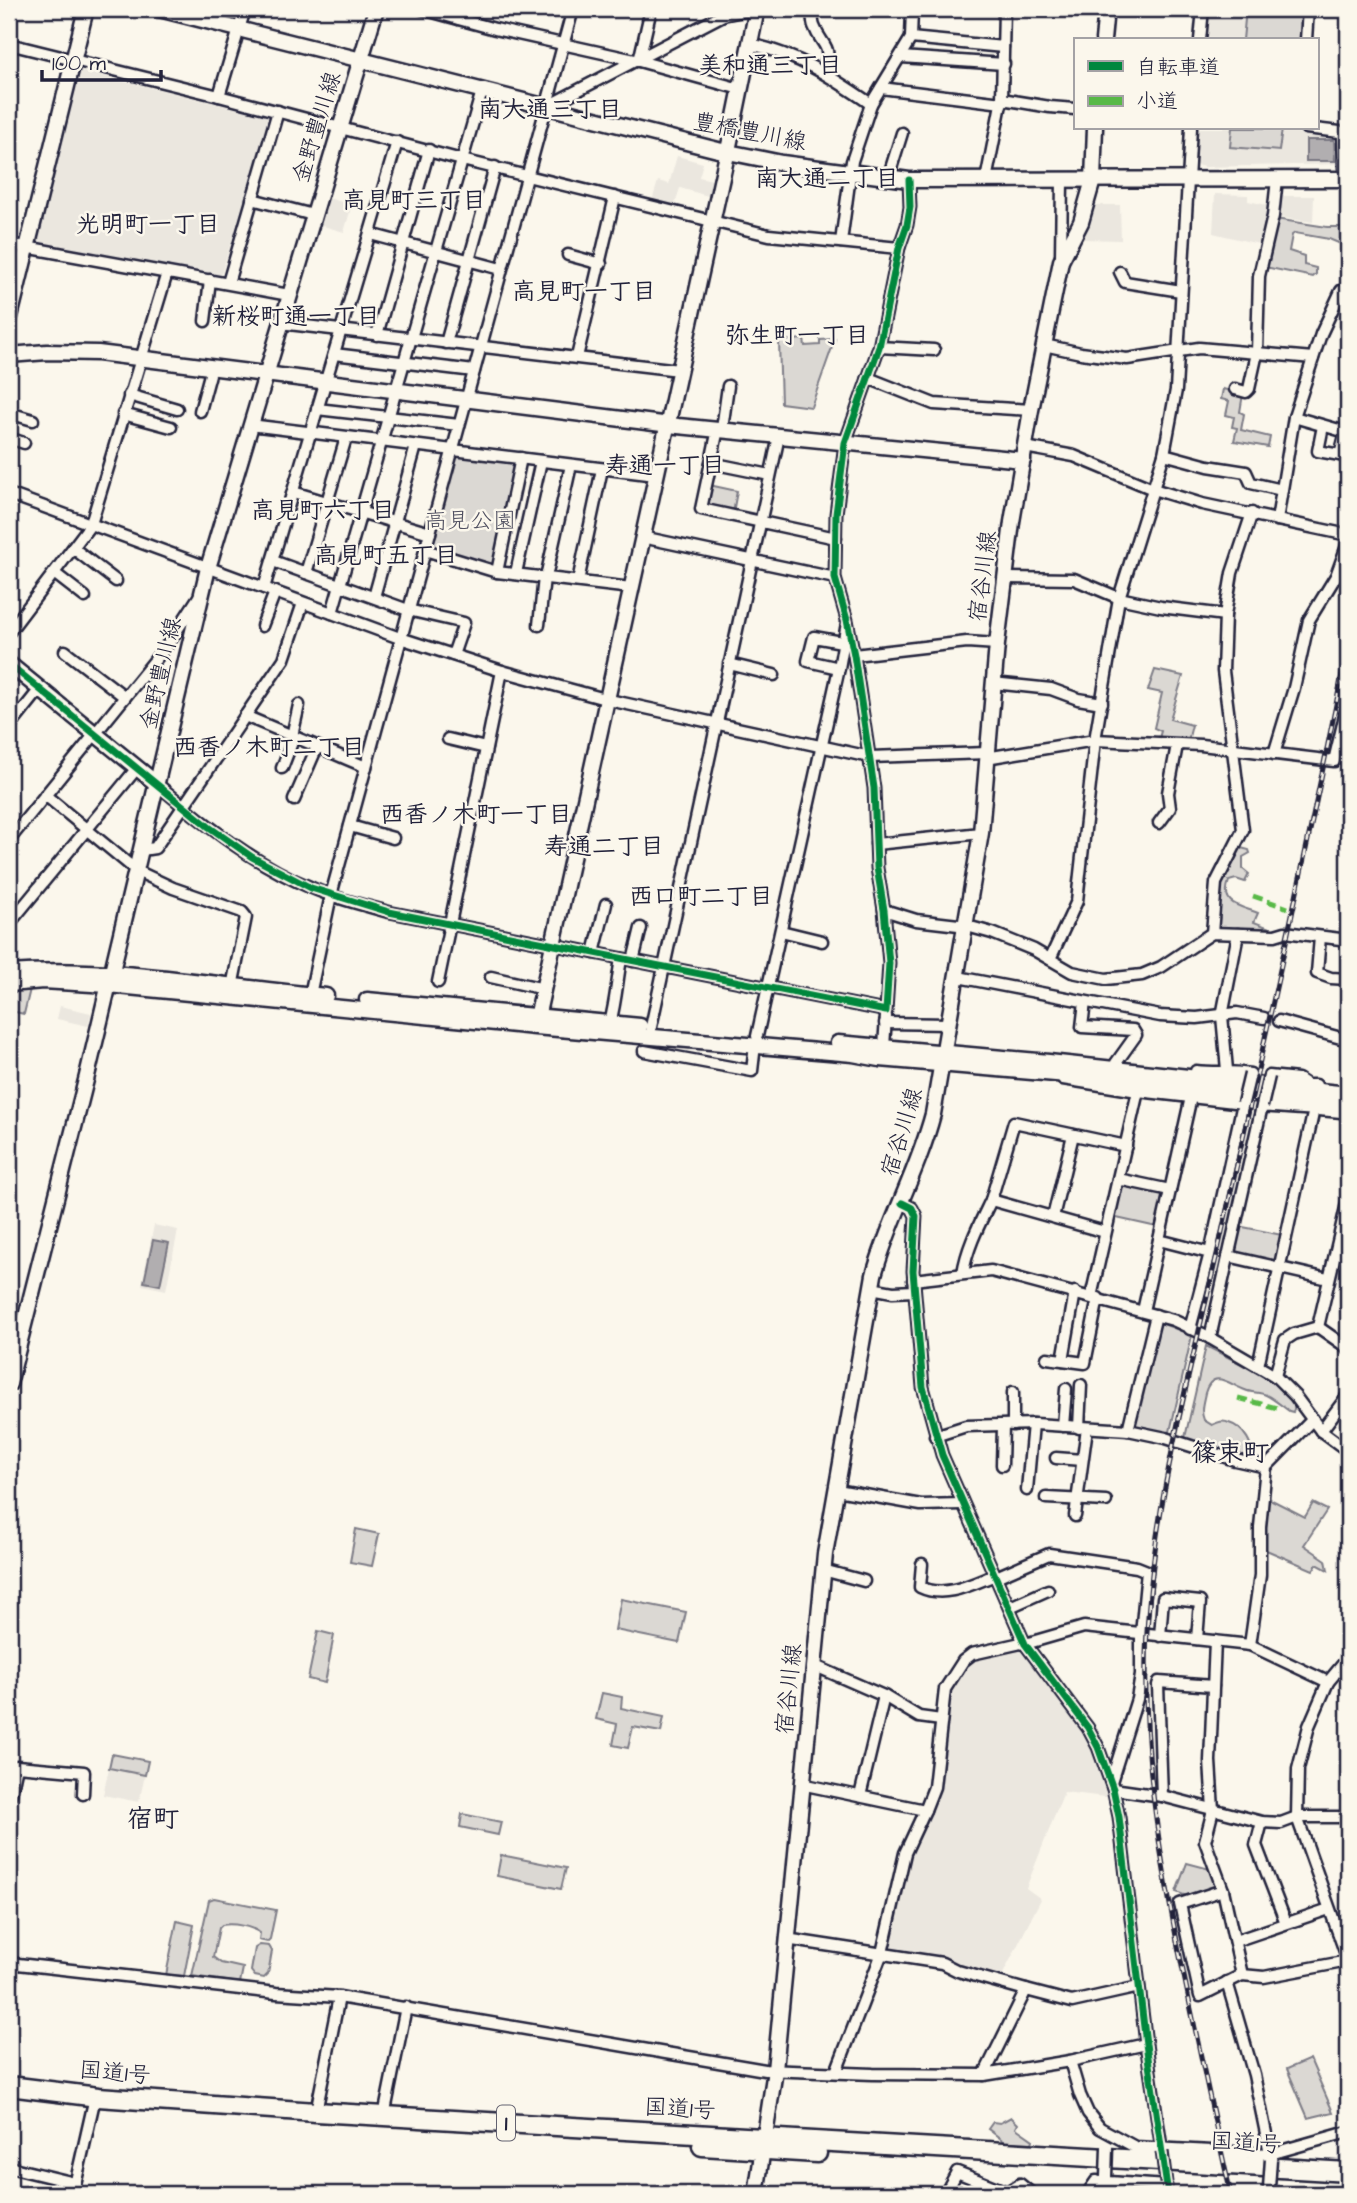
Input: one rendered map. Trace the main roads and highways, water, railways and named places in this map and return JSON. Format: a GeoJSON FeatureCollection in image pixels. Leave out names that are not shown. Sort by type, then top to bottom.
{"type":"FeatureCollection","features":[{"type":"Feature","properties":{"kind":"highway","name":"国道1号"},"geometry":{"type":"LineString","coordinates":[[9,2086],[98,2097],[933,2157],[1348,2181]]}},
{"type":"Feature","properties":{"kind":"highway","name":"国道1号"},"geometry":{"type":"LineString","coordinates":[[9,2097],[93,2106],[583,2135],[1348,2172]]}},
{"type":"Feature","properties":{"kind":"railway"},"geometry":{"type":"LineString","coordinates":[[1231,2194],[1180,1957],[1157,1829],[1146,1699],[1149,1603],[1173,1446],[1286,943],[1348,644]]}},
{"type":"Feature","properties":{"kind":"district","name":"美和通三丁目"},"geometry":{"type":"Point","coordinates":[770,65]}},
{"type":"Feature","properties":{"kind":"district","name":"南大通三丁目"},"geometry":{"type":"Point","coordinates":[550,109]}},
{"type":"Feature","properties":{"kind":"district","name":"南大通二丁目"},"geometry":{"type":"Point","coordinates":[827,178]}},
{"type":"Feature","properties":{"kind":"district","name":"高見町三丁目"},"geometry":{"type":"Point","coordinates":[414,200]}},
{"type":"Feature","properties":{"kind":"district","name":"光明町一丁目"},"geometry":{"type":"Point","coordinates":[148,224]}},
{"type":"Feature","properties":{"kind":"district","name":"高見町一丁目"},"geometry":{"type":"Point","coordinates":[584,291]}},
{"type":"Feature","properties":{"kind":"district","name":"新桜町通一丁目"},"geometry":{"type":"Point","coordinates":[296,316]}},
{"type":"Feature","properties":{"kind":"district","name":"弥生町一丁目"},"geometry":{"type":"Point","coordinates":[797,335]}},
{"type":"Feature","properties":{"kind":"district","name":"寿通一丁目"},"geometry":{"type":"Point","coordinates":[665,465]}},
{"type":"Feature","properties":{"kind":"district","name":"高見町六丁目"},"geometry":{"type":"Point","coordinates":[323,510]}},
{"type":"Feature","properties":{"kind":"district","name":"高見町五丁目"},"geometry":{"type":"Point","coordinates":[386,555]}},
{"type":"Feature","properties":{"kind":"district","name":"西香ノ木町二丁目"},"geometry":{"type":"Point","coordinates":[269,747]}},
{"type":"Feature","properties":{"kind":"district","name":"西香ノ木町一丁目"},"geometry":{"type":"Point","coordinates":[476,814]}},
{"type":"Feature","properties":{"kind":"district","name":"寿通二丁目"},"geometry":{"type":"Point","coordinates":[604,846]}},
{"type":"Feature","properties":{"kind":"district","name":"西口町二丁目"},"geometry":{"type":"Point","coordinates":[701,896]}},
{"type":"Feature","properties":{"kind":"district","name":"篠束町"},"geometry":{"type":"Point","coordinates":[1230,1452]}},
{"type":"Feature","properties":{"kind":"district","name":"宿町"},"geometry":{"type":"Point","coordinates":[153,1818]}},
{"type":"Feature","properties":{"kind":"park label","name":"高見公園"},"geometry":{"type":"Point","coordinates":[470,520]}}]}
